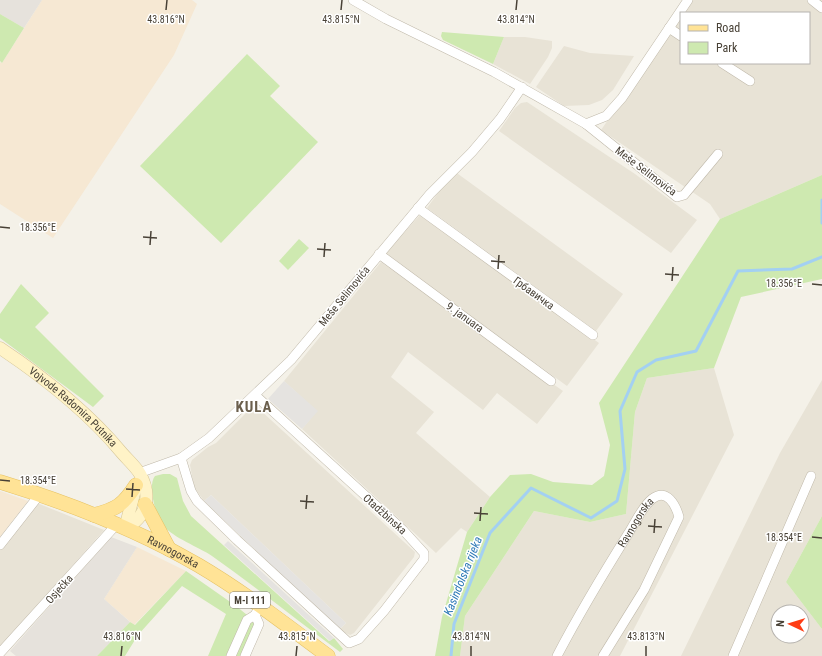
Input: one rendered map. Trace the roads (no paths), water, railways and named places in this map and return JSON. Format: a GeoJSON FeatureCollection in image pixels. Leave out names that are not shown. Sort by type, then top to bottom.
{"type":"FeatureCollection","features":[{"type":"Feature","properties":{"kind":"main road","name":"Vojvode Radomira Putnika"},"geometry":{"type":"LineString","coordinates":[[0,348],[88,415],[145,488],[145,504]]}},
{"type":"Feature","properties":{"kind":"main road"},"geometry":{"type":"LineString","coordinates":[[94,515],[118,507],[126,500],[138,479]]}},
{"type":"Feature","properties":{"kind":"main road"},"geometry":{"type":"LineString","coordinates":[[121,526],[138,479]]}},
{"type":"Feature","properties":{"kind":"main road","name":"Ravnogorska"},"geometry":{"type":"LineString","coordinates":[[0,482],[40,494],[94,515],[169,549],[200,566],[257,611],[328,656]]}},
{"type":"Feature","properties":{"kind":"main road"},"geometry":{"type":"LineString","coordinates":[[121,526],[139,519],[143,515],[145,504]]}},
{"type":"Feature","properties":{"kind":"main road"},"geometry":{"type":"LineString","coordinates":[[145,504],[169,549]]}},
{"type":"Feature","properties":{"kind":"street","name":"Meše Selimovića"},"geometry":{"type":"LineString","coordinates":[[353,0],[522,87],[586,124],[677,197],[684,195],[718,154]]}},
{"type":"Feature","properties":{"kind":"street"},"geometry":{"type":"LineString","coordinates":[[680,12],[688,0]]}},
{"type":"Feature","properties":{"kind":"street"},"geometry":{"type":"LineString","coordinates":[[812,0],[822,8]]}},
{"type":"Feature","properties":{"kind":"street"},"geometry":{"type":"LineString","coordinates":[[586,124],[606,116],[617,104],[680,12]]}},
{"type":"Feature","properties":{"kind":"street"},"geometry":{"type":"LineString","coordinates":[[670,28],[680,35]]}},
{"type":"Feature","properties":{"kind":"street"},"geometry":{"type":"LineString","coordinates":[[724,64],[750,81]]}},
{"type":"Feature","properties":{"kind":"street","name":"Meše Selimovića"},"geometry":{"type":"LineString","coordinates":[[138,479],[181,458],[209,438],[291,360],[418,208],[500,119],[522,87]]}},
{"type":"Feature","properties":{"kind":"street","name":"Грбавичка"},"geometry":{"type":"LineString","coordinates":[[418,208],[593,335]]}},
{"type":"Feature","properties":{"kind":"street","name":"9. januara"},"geometry":{"type":"LineString","coordinates":[[379,254],[551,381]]}},
{"type":"Feature","properties":{"kind":"street","name":"Otadžbinska"},"geometry":{"type":"LineString","coordinates":[[181,458],[191,491],[197,501],[349,643],[357,641],[384,610],[424,559],[424,553],[403,530],[255,395]]}},
{"type":"Feature","properties":{"kind":"street"},"geometry":{"type":"LineString","coordinates":[[733,656],[811,476]]}},
{"type":"Feature","properties":{"kind":"street"},"geometry":{"type":"LineString","coordinates":[[0,546],[40,494]]}},
{"type":"Feature","properties":{"kind":"street","name":"Ravnogorska"},"geometry":{"type":"LineString","coordinates":[[557,656],[611,561],[646,506],[653,498],[661,496],[668,498],[676,505],[679,517],[644,590],[603,656]]}},
{"type":"Feature","properties":{"kind":"street","name":"Osječka"},"geometry":{"type":"LineString","coordinates":[[0,653],[121,526]]}},
{"type":"Feature","properties":{"kind":"street"},"geometry":{"type":"LineString","coordinates":[[231,656],[247,620],[257,611]]}},
{"type":"Feature","properties":{"kind":"street"},"geometry":{"type":"LineString","coordinates":[[244,656],[259,624],[257,611]]}},
{"type":"Feature","properties":{"kind":"waterway","name":"Kasindolska rijeka"},"geometry":{"type":"LineString","coordinates":[[822,200],[822,223]]}},
{"type":"Feature","properties":{"kind":"waterway","name":"Kasindolska rijeka"},"geometry":{"type":"LineString","coordinates":[[451,656],[454,624],[490,533],[531,488],[591,518],[617,501],[625,469],[620,411],[637,372],[656,360],[696,351],[738,271],[792,269],[822,257]]}},
{"type":"Feature","properties":{"kind":"district","name":"KULA"},"geometry":{"type":"Point","coordinates":[254,407]}}]}
